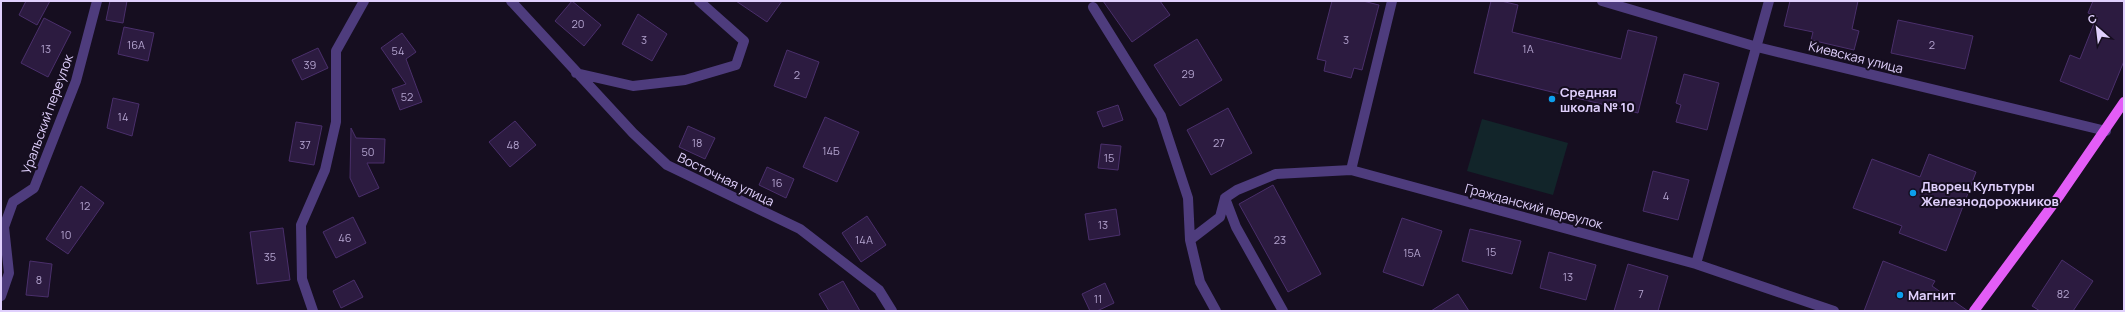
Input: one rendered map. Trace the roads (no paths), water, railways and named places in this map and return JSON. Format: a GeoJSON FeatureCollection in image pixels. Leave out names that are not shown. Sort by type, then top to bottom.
{"type":"FeatureCollection","features":[{"type":"Feature","properties":{"kind":"main road"},"geometry":{"type":"LineString","coordinates":[[1974,311],[2106,131],[2124,102]]}},
{"type":"Feature","properties":{"kind":"street","name":"Уральский переулок"},"geometry":{"type":"LineString","coordinates":[[1,296],[9,273],[4,227],[13,202],[34,188],[76,81],[97,1]]}},
{"type":"Feature","properties":{"kind":"street"},"geometry":{"type":"LineString","coordinates":[[313,311],[302,279],[301,225],[325,170],[336,122],[336,51],[364,1]]}},
{"type":"Feature","properties":{"kind":"street","name":"Восточная улица"},"geometry":{"type":"LineString","coordinates":[[511,1],[633,133],[667,165],[800,229],[879,290],[892,311]]}},
{"type":"Feature","properties":{"kind":"street"},"geometry":{"type":"LineString","coordinates":[[576,73],[633,86],[685,80],[736,65],[744,40],[699,1]]}},
{"type":"Feature","properties":{"kind":"street"},"geometry":{"type":"LineString","coordinates":[[1351,170],[1392,1]]}},
{"type":"Feature","properties":{"kind":"street","name":"Киевская улица"},"geometry":{"type":"LineString","coordinates":[[1602,1],[1757,47],[2106,131]]}},
{"type":"Feature","properties":{"kind":"street"},"geometry":{"type":"LineString","coordinates":[[1696,264],[1769,1]]}},
{"type":"Feature","properties":{"kind":"street"},"geometry":{"type":"LineString","coordinates":[[1093,7],[1161,116],[1188,198],[1190,240],[1200,282],[1216,311]]}},
{"type":"Feature","properties":{"kind":"street","name":"Гражданский переулок"},"geometry":{"type":"LineString","coordinates":[[1225,198],[1237,190],[1276,174],[1351,170],[1696,264],[1834,311]]}},
{"type":"Feature","properties":{"kind":"street"},"geometry":{"type":"LineString","coordinates":[[1190,240],[1220,217],[1225,198]]}},
{"type":"Feature","properties":{"kind":"street"},"geometry":{"type":"LineString","coordinates":[[1225,198],[1236,227],[1282,311]]}},
{"type":"Feature","properties":{"kind":"place","name":"Средняя школа № 10"},"geometry":{"type":"Point","coordinates":[1552,99]}},
{"type":"Feature","properties":{"kind":"place","name":"Дворец Культуры Железнодорожников"},"geometry":{"type":"Point","coordinates":[1913,193]}},
{"type":"Feature","properties":{"kind":"place","name":"Магнит"},"geometry":{"type":"Point","coordinates":[1900,295]}}]}
